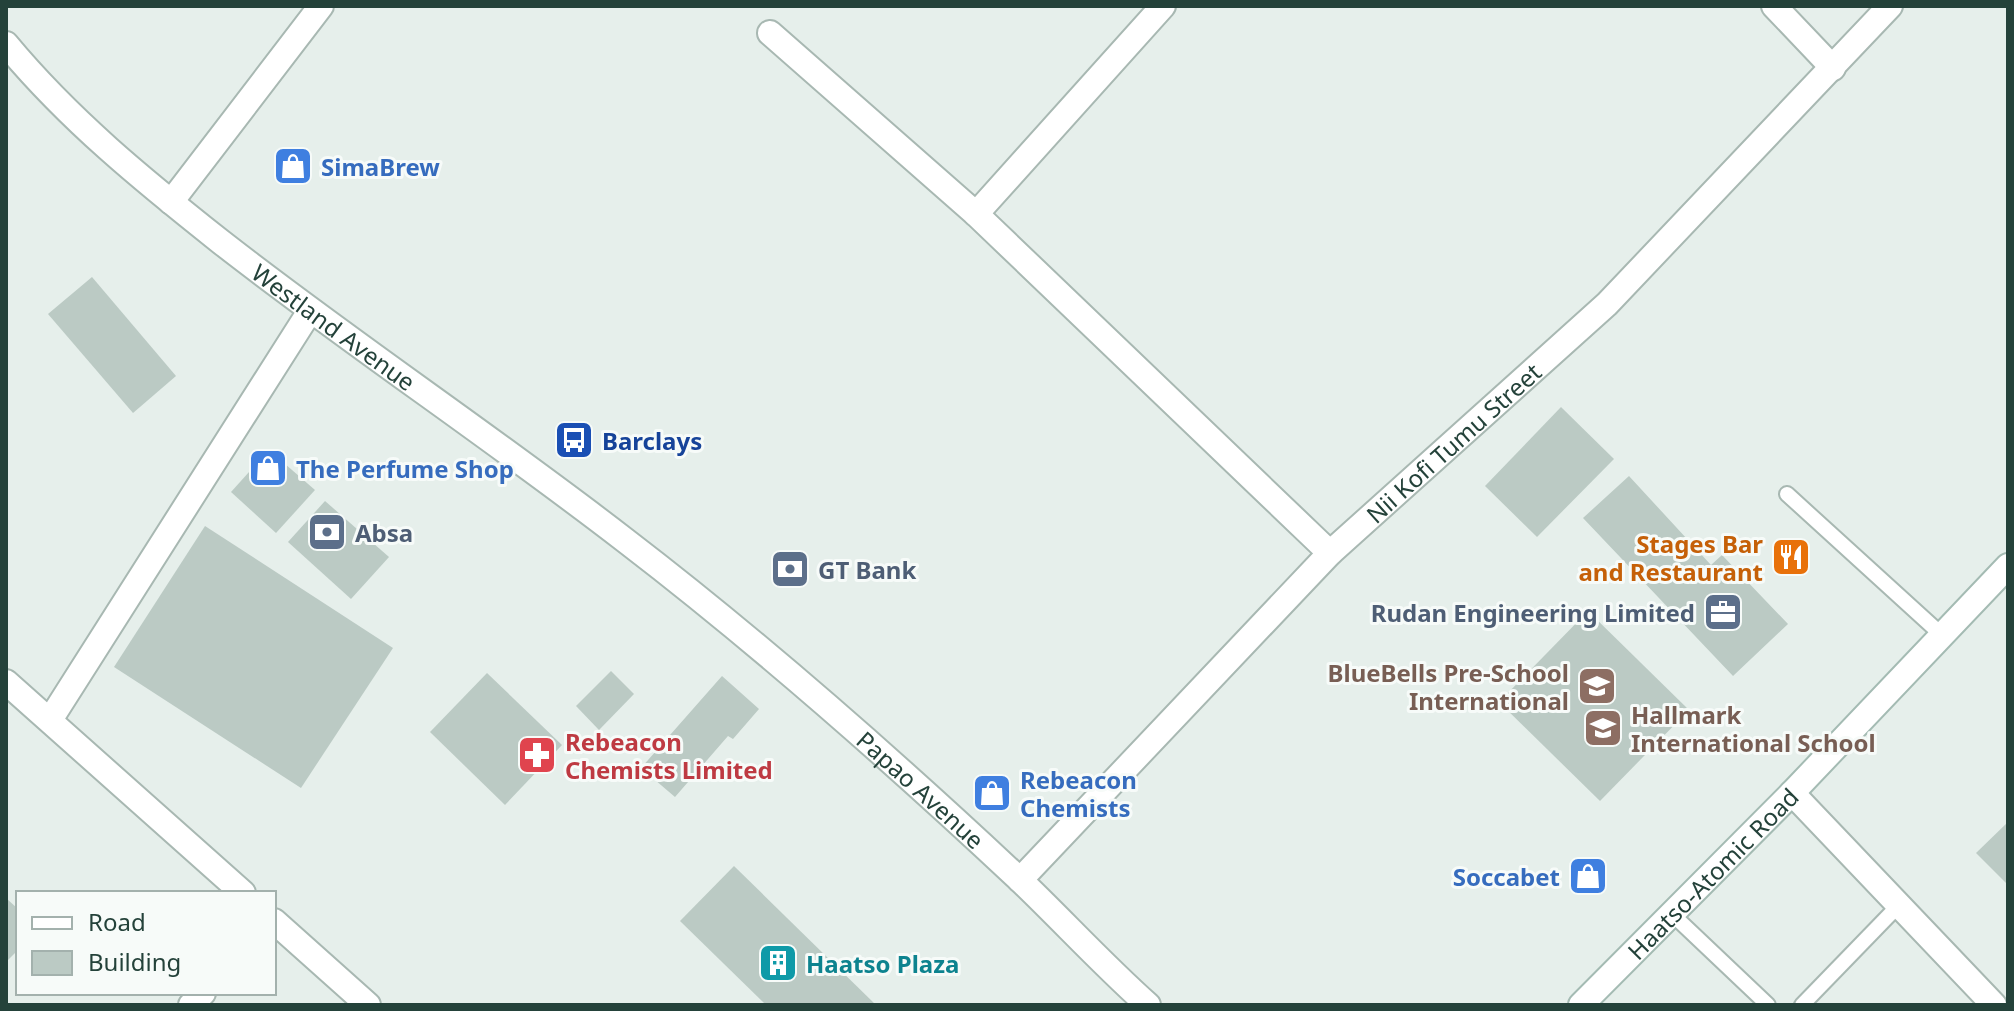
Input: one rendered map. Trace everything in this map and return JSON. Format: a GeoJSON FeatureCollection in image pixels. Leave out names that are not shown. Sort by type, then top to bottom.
{"type":"FeatureCollection","features":[{"type":"Feature","properties":{"kind":"street"},"geometry":{"type":"LineString","coordinates":[[171,202],[321,6]]}},
{"type":"Feature","properties":{"kind":"street"},"geometry":{"type":"LineString","coordinates":[[976,214],[1163,6]]}},
{"type":"Feature","properties":{"kind":"street"},"geometry":{"type":"LineString","coordinates":[[1774,6],[1833,68]]}},
{"type":"Feature","properties":{"kind":"street","name":"Nii Kofi Tumu Street"},"geometry":{"type":"LineString","coordinates":[[1020,880],[1330,553],[1607,304],[1890,6]]}},
{"type":"Feature","properties":{"kind":"street"},"geometry":{"type":"LineString","coordinates":[[770,33],[976,214],[1330,553]]}},
{"type":"Feature","properties":{"kind":"street","name":"Westland Avenue"},"geometry":{"type":"LineString","coordinates":[[6,44],[35,79],[90,134],[171,202],[310,311],[546,480],[683,585]]}},
{"type":"Feature","properties":{"kind":"street"},"geometry":{"type":"LineString","coordinates":[[50,720],[310,311]]}},
{"type":"Feature","properties":{"kind":"street","name":"Haatso-Atomic Road"},"geometry":{"type":"LineString","coordinates":[[1581,1005],[1792,793],[2008,566]]}},
{"type":"Feature","properties":{"kind":"street","name":"Papao Avenue"},"geometry":{"type":"LineString","coordinates":[[683,585],[893,764],[1020,880],[1148,1005]]}},
{"type":"Feature","properties":{"kind":"street"},"geometry":{"type":"LineString","coordinates":[[6,682],[241,891]]}},
{"type":"Feature","properties":{"kind":"street"},"geometry":{"type":"LineString","coordinates":[[1792,793],[1994,1005]]}},
{"type":"Feature","properties":{"kind":"street"},"geometry":{"type":"LineString","coordinates":[[276,923],[368,1005]]}},
{"type":"Feature","properties":{"kind":"lane"},"geometry":{"type":"LineString","coordinates":[[1787,494],[1943,636]]}},
{"type":"Feature","properties":{"kind":"lane"},"geometry":{"type":"LineString","coordinates":[[1802,1005],[1898,906]]}},
{"type":"Feature","properties":{"kind":"lane"},"geometry":{"type":"LineString","coordinates":[[1672,914],[1768,1005]]}},
{"type":"Feature","properties":{"kind":"building"},"geometry":{"type":"Polygon","coordinates":[[[92,277],[176,376],[133,413],[48,314],[92,277]]]}},
{"type":"Feature","properties":{"kind":"building"},"geometry":{"type":"Polygon","coordinates":[[[1561,407],[1614,459],[1537,537],[1485,486],[1561,407]]]}},
{"type":"Feature","properties":{"kind":"building"},"geometry":{"type":"Polygon","coordinates":[[[269,450],[315,490],[276,533],[231,492],[269,450]]]}},
{"type":"Feature","properties":{"kind":"building"},"geometry":{"type":"Polygon","coordinates":[[[1629,476],[1711,565],[1722,555],[1788,624],[1733,676],[1583,518],[1629,476]]]}},
{"type":"Feature","properties":{"kind":"building"},"geometry":{"type":"Polygon","coordinates":[[[325,501],[389,557],[351,599],[288,542],[325,501]]]}},
{"type":"Feature","properties":{"kind":"building"},"geometry":{"type":"Polygon","coordinates":[[[205,526],[393,648],[301,788],[114,667],[205,526]]]}},
{"type":"Feature","properties":{"kind":"building"},"geometry":{"type":"Polygon","coordinates":[[[1588,611],[1689,710],[1600,801],[1499,702],[1588,611]]]}},
{"type":"Feature","properties":{"kind":"building"},"geometry":{"type":"Polygon","coordinates":[[[611,671],[634,694],[599,730],[576,706],[611,671]]]}},
{"type":"Feature","properties":{"kind":"building"},"geometry":{"type":"Polygon","coordinates":[[[487,673],[562,745],[505,805],[430,732],[487,673]]]}},
{"type":"Feature","properties":{"kind":"building"},"geometry":{"type":"Polygon","coordinates":[[[722,676],[759,709],[733,739],[728,736],[675,797],[641,768],[722,676]]]}},
{"type":"Feature","properties":{"kind":"building"},"geometry":{"type":"Polygon","coordinates":[[[2008,822],[2008,885],[1976,853],[2008,822]]]}},
{"type":"Feature","properties":{"kind":"building","name":"Haatso Plaza"},"geometry":{"type":"Polygon","coordinates":[[[734,866],[876,1005],[766,1005],[680,921],[734,866]]]}},
{"type":"Feature","properties":{"kind":"building"},"geometry":{"type":"Polygon","coordinates":[[[6,898],[16,907],[16,952],[6,962],[6,898]]]}},
{"type":"Feature","properties":{"kind":"place","name":"SimaBrew"},"geometry":{"type":"Point","coordinates":[293,166]}},
{"type":"Feature","properties":{"kind":"place","name":"Barclays"},"geometry":{"type":"Point","coordinates":[574,440]}},
{"type":"Feature","properties":{"kind":"place","name":"The Perfume Shop"},"geometry":{"type":"Point","coordinates":[268,468]}},
{"type":"Feature","properties":{"kind":"place","name":"Absa"},"geometry":{"type":"Point","coordinates":[327,532]}},
{"type":"Feature","properties":{"kind":"place","name":"Stages Bar and Restaurant"},"geometry":{"type":"Point","coordinates":[1791,557]}},
{"type":"Feature","properties":{"kind":"place","name":"GT Bank"},"geometry":{"type":"Point","coordinates":[790,569]}},
{"type":"Feature","properties":{"kind":"place","name":"Rudan Engineering Limited"},"geometry":{"type":"Point","coordinates":[1723,612]}},
{"type":"Feature","properties":{"kind":"place","name":"BlueBells Pre-School International"},"geometry":{"type":"Point","coordinates":[1597,686]}},
{"type":"Feature","properties":{"kind":"place","name":"Hallmark International School"},"geometry":{"type":"Point","coordinates":[1603,728]}},
{"type":"Feature","properties":{"kind":"place","name":"Rebeacon Chemists Limited"},"geometry":{"type":"Point","coordinates":[537,755]}},
{"type":"Feature","properties":{"kind":"place","name":"Rebeacon Chemists"},"geometry":{"type":"Point","coordinates":[992,793]}},
{"type":"Feature","properties":{"kind":"place","name":"Soccabet"},"geometry":{"type":"Point","coordinates":[1588,876]}},
{"type":"Feature","properties":{"kind":"place","name":"Haatso Plaza"},"geometry":{"type":"Point","coordinates":[778,963]}}]}
